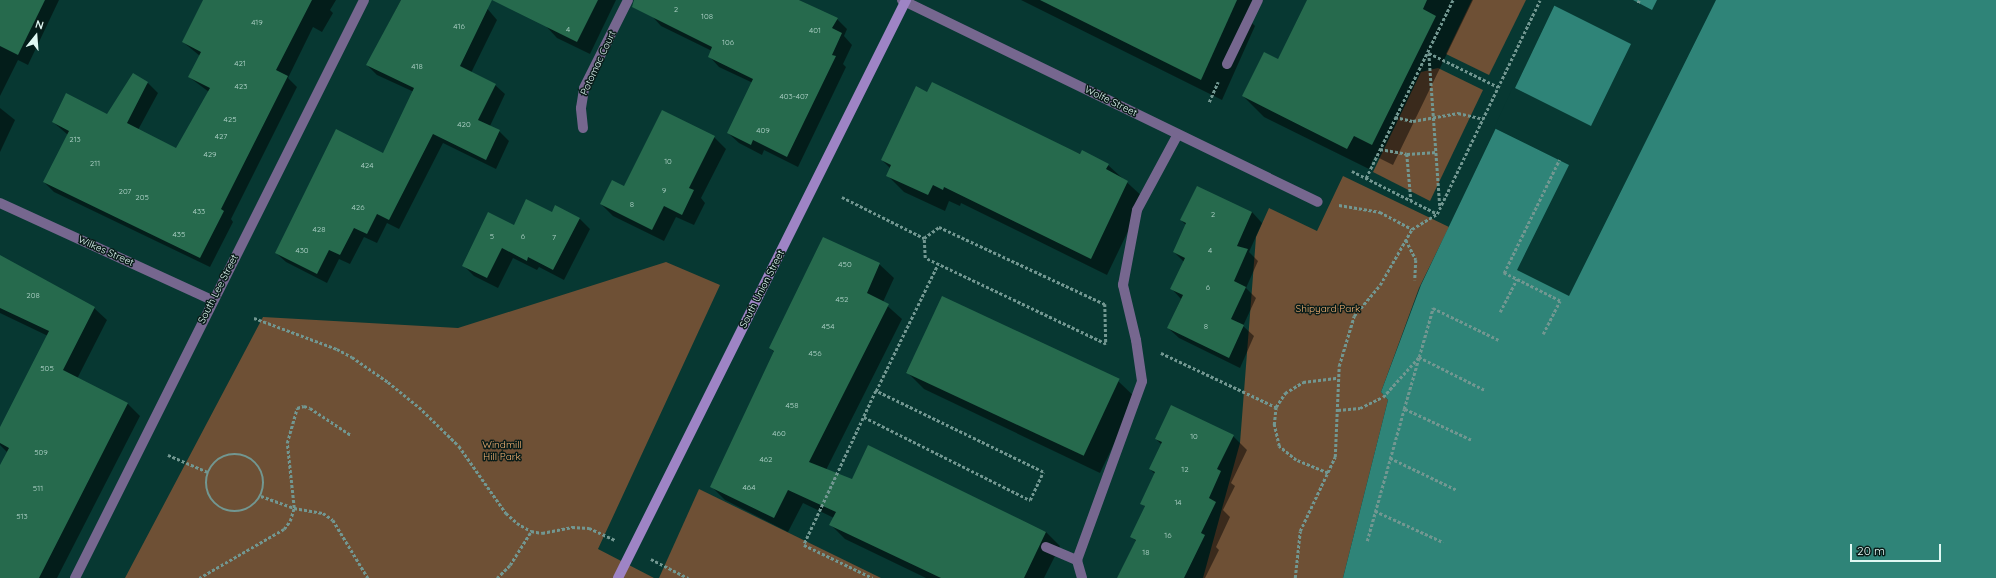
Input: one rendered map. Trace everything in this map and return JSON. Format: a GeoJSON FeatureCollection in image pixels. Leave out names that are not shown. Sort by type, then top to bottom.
{"type":"FeatureCollection","features":[{"type":"Feature","properties":{"kind":"street","name":"South Lee Street"},"geometry":{"type":"LineString","coordinates":[[74,578],[212,300],[364,0]]}},
{"type":"Feature","properties":{"kind":"street","name":"Potomac Court"},"geometry":{"type":"LineString","coordinates":[[583,128],[581,108],[584,88],[628,0]]}},
{"type":"Feature","properties":{"kind":"street","name":"Wolfe Street"},"geometry":{"type":"LineString","coordinates":[[905,0],[1318,202]]}},
{"type":"Feature","properties":{"kind":"street","name":"South Union Street"},"geometry":{"type":"LineString","coordinates":[[618,578],[905,0]]}},
{"type":"Feature","properties":{"kind":"street"},"geometry":{"type":"LineString","coordinates":[[1227,64],[1258,0]]}},
{"type":"Feature","properties":{"kind":"street"},"geometry":{"type":"LineString","coordinates":[[1082,578],[1077,560],[1142,381],[1136,340],[1122,285],[1138,210],[1178,134]]}},
{"type":"Feature","properties":{"kind":"street","name":"Wilkes Street"},"geometry":{"type":"LineString","coordinates":[[0,203],[212,300]]}},
{"type":"Feature","properties":{"kind":"street"},"geometry":{"type":"LineString","coordinates":[[1046,546],[1077,560]]}},
{"type":"Feature","properties":{"kind":"path"},"geometry":{"type":"LineString","coordinates":[[1366,178],[1453,0]]}},
{"type":"Feature","properties":{"kind":"path"},"geometry":{"type":"LineString","coordinates":[[1295,578],[1300,531],[1335,457],[1339,366],[1354,316],[1380,285],[1412,228],[1437,214],[1540,0]]}},
{"type":"Feature","properties":{"kind":"path"},"geometry":{"type":"LineString","coordinates":[[1428,53],[1498,88]]}},
{"type":"Feature","properties":{"kind":"path"},"geometry":{"type":"LineString","coordinates":[[1428,53],[1437,152],[1440,206]]}},
{"type":"Feature","properties":{"kind":"path"},"geometry":{"type":"LineString","coordinates":[[1395,117],[1413,121],[1458,113],[1483,119]]}},
{"type":"Feature","properties":{"kind":"path"},"geometry":{"type":"LineString","coordinates":[[1380,149],[1407,154],[1437,152]]}},
{"type":"Feature","properties":{"kind":"path"},"geometry":{"type":"LineString","coordinates":[[1407,154],[1411,200]]}},
{"type":"Feature","properties":{"kind":"path"},"geometry":{"type":"LineString","coordinates":[[1543,334],[1560,301],[1504,273],[1559,160]]}},
{"type":"Feature","properties":{"kind":"path"},"geometry":{"type":"LineString","coordinates":[[1352,171],[1437,214]]}},
{"type":"Feature","properties":{"kind":"path"},"geometry":{"type":"LineString","coordinates":[[842,197],[924,238]]}},
{"type":"Feature","properties":{"kind":"path"},"geometry":{"type":"LineString","coordinates":[[1337,205],[1380,212],[1412,228]]}},
{"type":"Feature","properties":{"kind":"path"},"geometry":{"type":"LineString","coordinates":[[939,227],[1105,304],[1106,344],[925,258],[924,238],[939,227]]}},
{"type":"Feature","properties":{"kind":"path"},"geometry":{"type":"LineString","coordinates":[[1406,240],[1416,260],[1415,280]]}},
{"type":"Feature","properties":{"kind":"path"},"geometry":{"type":"LineString","coordinates":[[873,578],[804,544],[938,264]]}},
{"type":"Feature","properties":{"kind":"path"},"geometry":{"type":"LineString","coordinates":[[1500,312],[1517,279]]}},
{"type":"Feature","properties":{"kind":"path"},"geometry":{"type":"LineString","coordinates":[[1367,541],[1433,308],[1499,340]]}},
{"type":"Feature","properties":{"kind":"path"},"geometry":{"type":"LineString","coordinates":[[254,318],[342,352],[388,382],[419,407],[459,446],[506,513],[532,531],[589,528],[610,538]]}},
{"type":"Feature","properties":{"kind":"path"},"geometry":{"type":"LineString","coordinates":[[1161,353],[1276,407]]}},
{"type":"Feature","properties":{"kind":"path"},"geometry":{"type":"LineString","coordinates":[[1338,410],[1351,410],[1371,404],[1383,397],[1418,357]]}},
{"type":"Feature","properties":{"kind":"path"},"geometry":{"type":"LineString","coordinates":[[1418,357],[1485,390]]}},
{"type":"Feature","properties":{"kind":"path"},"geometry":{"type":"LineString","coordinates":[[1328,474],[1296,460],[1279,446],[1274,425],[1276,407],[1285,393],[1303,382],[1338,378]]}},
{"type":"Feature","properties":{"kind":"path"},"geometry":{"type":"LineString","coordinates":[[864,417],[1030,500],[1042,472],[876,391]]}},
{"type":"Feature","properties":{"kind":"path"},"geometry":{"type":"LineString","coordinates":[[200,578],[284,529],[294,508],[287,443],[297,408],[304,406],[310,408],[351,435]]}},
{"type":"Feature","properties":{"kind":"path"},"geometry":{"type":"LineString","coordinates":[[1404,409],[1471,440]]}},
{"type":"Feature","properties":{"kind":"path"},"geometry":{"type":"LineString","coordinates":[[238,454],[247,457],[260,469],[264,478],[261,496],[247,509],[238,512],[219,507],[207,491],[208,472],[220,458],[238,454]]}},
{"type":"Feature","properties":{"kind":"path"},"geometry":{"type":"LineString","coordinates":[[168,455],[208,472]]}},
{"type":"Feature","properties":{"kind":"path"},"geometry":{"type":"LineString","coordinates":[[1390,458],[1457,490]]}},
{"type":"Feature","properties":{"kind":"path"},"geometry":{"type":"LineString","coordinates":[[261,496],[294,508],[323,514],[333,520],[368,578]]}},
{"type":"Feature","properties":{"kind":"path"},"geometry":{"type":"LineString","coordinates":[[1375,511],[1443,542]]}},
{"type":"Feature","properties":{"kind":"path"},"geometry":{"type":"LineString","coordinates":[[497,578],[510,565],[532,531]]}},
{"type":"Feature","properties":{"kind":"path"},"geometry":{"type":"LineString","coordinates":[[649,558],[688,578]]}},
{"type":"Feature","properties":{"kind":"green space"},"geometry":{"type":"Polygon","coordinates":[[[1472,0],[1526,0],[1489,75],[1446,54],[1472,0]]]}},
{"type":"Feature","properties":{"kind":"green space"},"geometry":{"type":"Polygon","coordinates":[[[1438,68],[1483,90],[1430,201],[1373,172],[1421,72],[1438,68]]]}},
{"type":"Feature","properties":{"kind":"green space","name":"Shipyard Park"},"geometry":{"type":"Polygon","coordinates":[[[1343,176],[1449,227],[1419,288],[1381,392],[1388,400],[1343,578],[1203,578],[1240,443],[1256,237],[1269,208],[1317,231],[1343,176]]]}},
{"type":"Feature","properties":{"kind":"green space","name":"Windmill Hill Park"},"geometry":{"type":"Polygon","coordinates":[[[666,262],[720,285],[598,549],[654,578],[125,578],[263,317],[458,328],[666,262]]]}},
{"type":"Feature","properties":{"kind":"green space"},"geometry":{"type":"Polygon","coordinates":[[[699,489],[881,578],[659,578],[699,489]]]}},
{"type":"Feature","properties":{"kind":"shaded area"},"geometry":{"type":"Polygon","coordinates":[[[1557,0],[1996,0],[1996,578],[1343,578],[1388,400],[1381,392],[1421,285],[1557,0]]]}},
{"type":"Feature","properties":{"kind":"pier"},"geometry":{"type":"Polygon","coordinates":[[[1555,0],[1633,0],[1652,10],[1657,0],[1716,0],[1569,296],[1517,270],[1569,165],[1494,128],[1513,87],[1591,126],[1631,44],[1553,5],[1555,0]]]}},
{"type":"Feature","properties":{"kind":"building"},"geometry":{"type":"Polygon","coordinates":[[[0,0],[45,0],[18,55],[0,46],[0,0]]]}},
{"type":"Feature","properties":{"kind":"building"},"geometry":{"type":"Polygon","coordinates":[[[203,0],[312,0],[276,70],[288,76],[221,209],[224,211],[200,258],[43,182],[69,131],[52,122],[66,93],[107,114],[133,73],[148,82],[127,123],[176,148],[210,88],[188,77],[201,52],[182,42],[203,0]]]}},
{"type":"Feature","properties":{"kind":"building"},"geometry":{"type":"Polygon","coordinates":[[[401,0],[492,0],[460,66],[496,84],[478,120],[500,130],[486,160],[433,134],[389,220],[377,214],[367,234],[354,228],[340,255],[329,250],[317,274],[275,253],[336,129],[383,153],[414,88],[366,65],[401,0]]]}},
{"type":"Feature","properties":{"kind":"building"},"geometry":{"type":"Polygon","coordinates":[[[492,0],[598,0],[577,42],[492,0]]]}},
{"type":"Feature","properties":{"kind":"building"},"geometry":{"type":"Polygon","coordinates":[[[634,0],[799,0],[838,18],[832,28],[842,33],[832,55],[836,56],[787,157],[753,140],[751,145],[727,133],[753,79],[708,57],[712,47],[632,7],[634,0]]]}},
{"type":"Feature","properties":{"kind":"building"},"geometry":{"type":"Polygon","coordinates":[[[1040,0],[1237,0],[1201,80],[1040,0]]]}},
{"type":"Feature","properties":{"kind":"building"},"geometry":{"type":"Polygon","coordinates":[[[1307,0],[1427,0],[1423,9],[1436,16],[1372,145],[1354,136],[1347,149],[1242,96],[1264,52],[1278,59],[1307,0]]]}},
{"type":"Feature","properties":{"kind":"building"},"geometry":{"type":"Polygon","coordinates":[[[932,82],[1080,154],[1082,150],[1109,164],[1106,169],[1128,181],[1091,259],[944,187],[943,190],[933,185],[928,195],[886,176],[891,165],[881,160],[916,86],[927,92],[932,82]]]}},
{"type":"Feature","properties":{"kind":"building"},"geometry":{"type":"Polygon","coordinates":[[[662,110],[715,136],[689,188],[694,190],[682,215],[664,206],[652,230],[600,204],[612,180],[624,186],[662,110]]]}},
{"type":"Feature","properties":{"kind":"building"},"geometry":{"type":"Polygon","coordinates":[[[1197,186],[1252,212],[1237,246],[1248,249],[1234,281],[1246,287],[1231,319],[1244,325],[1229,358],[1167,328],[1183,295],[1170,289],[1185,258],[1173,252],[1186,223],[1180,220],[1197,186]]]}},
{"type":"Feature","properties":{"kind":"building"},"geometry":{"type":"Polygon","coordinates":[[[526,199],[552,212],[555,205],[580,218],[553,270],[528,257],[527,261],[502,248],[487,278],[462,266],[488,212],[514,225],[526,199]]]}},
{"type":"Feature","properties":{"kind":"building"},"geometry":{"type":"Polygon","coordinates":[[[823,237],[880,263],[867,293],[889,304],[809,462],[852,479],[868,445],[1046,532],[1024,578],[941,578],[829,525],[836,512],[788,490],[774,518],[710,487],[774,351],[769,348],[823,237]]]}},
{"type":"Feature","properties":{"kind":"building"},"geometry":{"type":"Polygon","coordinates":[[[0,255],[95,307],[63,370],[128,403],[39,578],[0,578],[0,465],[9,448],[0,443],[0,427],[49,331],[0,308],[0,255]]]}},
{"type":"Feature","properties":{"kind":"building"},"geometry":{"type":"Polygon","coordinates":[[[942,296],[1120,379],[1084,456],[906,373],[942,296]]]}},
{"type":"Feature","properties":{"kind":"building"},"geometry":{"type":"Polygon","coordinates":[[[1171,405],[1234,435],[1217,469],[1221,471],[1209,498],[1216,502],[1201,533],[1205,535],[1184,578],[1117,578],[1136,540],[1130,537],[1145,506],[1140,504],[1155,472],[1149,469],[1162,442],[1155,439],[1171,405]]]}}]}
